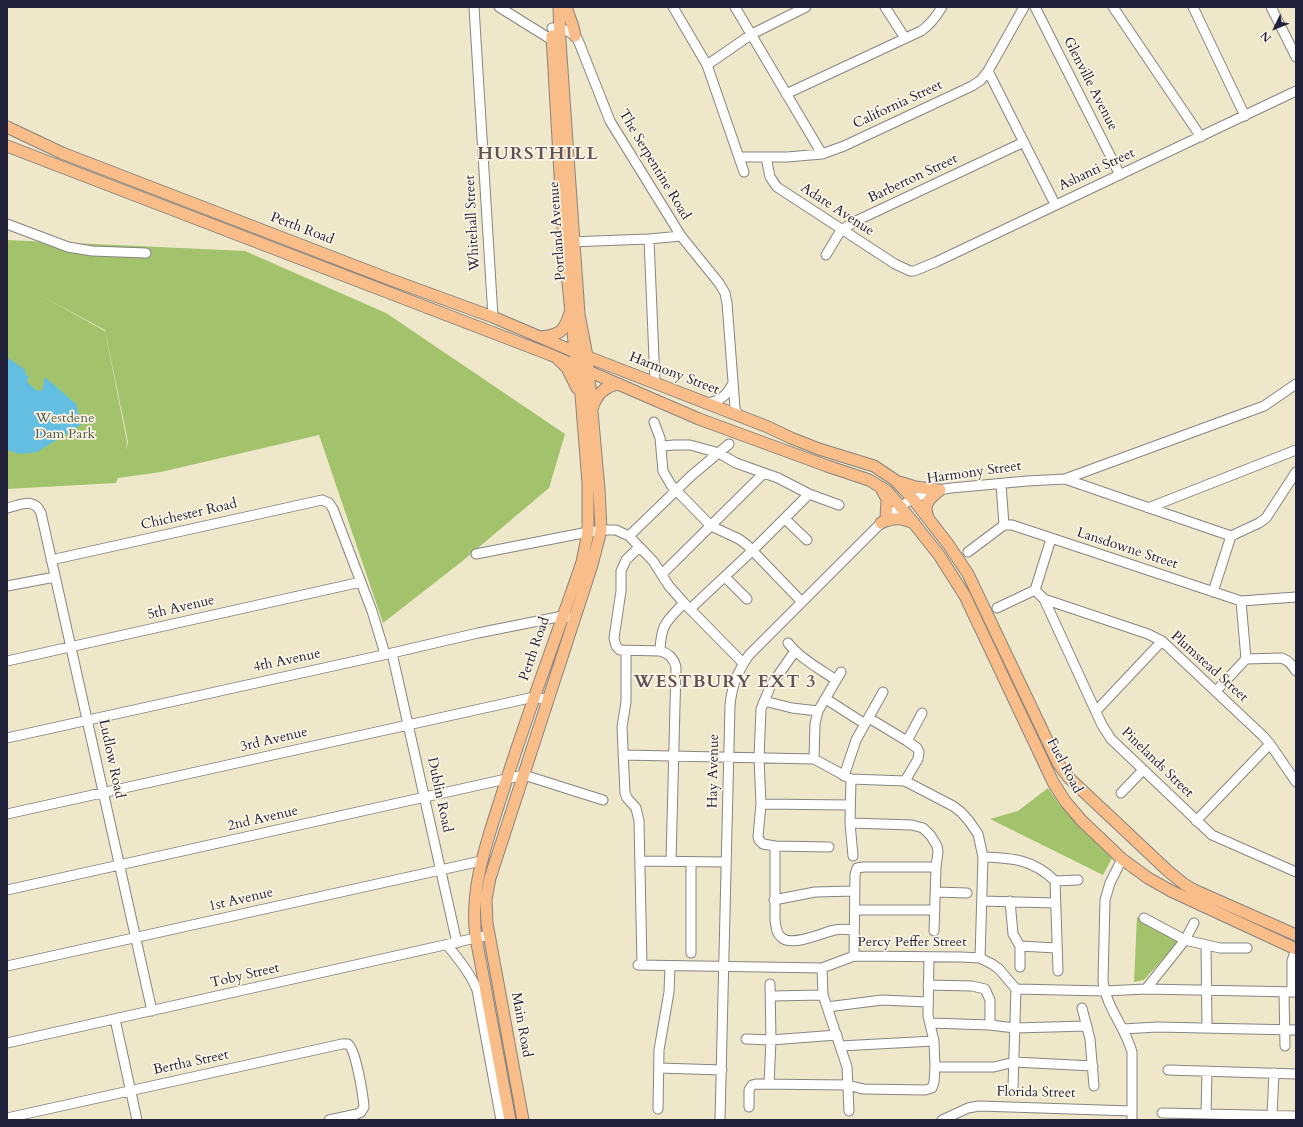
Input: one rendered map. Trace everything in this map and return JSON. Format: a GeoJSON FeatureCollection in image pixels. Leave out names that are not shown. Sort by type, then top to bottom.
{"type":"FeatureCollection","features":[{"type":"Feature","properties":{"kind":"main road","name":"Portland Avenue"},"geometry":{"type":"LineString","coordinates":[[551,7],[556,28]]}},
{"type":"Feature","properties":{"kind":"main road","name":"Portland Avenue"},"geometry":{"type":"LineString","coordinates":[[559,7],[556,40],[569,242],[571,311],[575,352]]}},
{"type":"Feature","properties":{"kind":"main road"},"geometry":{"type":"LineString","coordinates":[[566,7],[575,36]]}},
{"type":"Feature","properties":{"kind":"main road","name":"Perth Road"},"geometry":{"type":"LineString","coordinates":[[7,127],[62,153],[389,279],[493,317],[575,352],[581,395],[588,483],[588,532],[582,562],[534,697],[507,778],[482,861],[474,901],[476,938]]}},
{"type":"Feature","properties":{"kind":"main road","name":"Perth Road"},"geometry":{"type":"LineString","coordinates":[[7,146],[588,370]]}},
{"type":"Feature","properties":{"kind":"main road","name":"Portland Avenue"},"geometry":{"type":"LineString","coordinates":[[569,242],[579,314],[587,356]]}},
{"type":"Feature","properties":{"kind":"main road"},"geometry":{"type":"LineString","coordinates":[[540,337],[552,336],[561,332],[566,325],[571,311]]}},
{"type":"Feature","properties":{"kind":"main road","name":"Harmony Street"},"geometry":{"type":"LineString","coordinates":[[575,352],[738,415],[824,451],[868,463],[895,480],[913,499]]}},
{"type":"Feature","properties":{"kind":"main road","name":"Perth Road"},"geometry":{"type":"LineString","coordinates":[[489,935],[486,915],[487,891],[547,700],[592,565],[601,530],[600,489],[587,356]]}},
{"type":"Feature","properties":{"kind":"main road"},"geometry":{"type":"LineString","coordinates":[[556,357],[566,368],[581,395]]}},
{"type":"Feature","properties":{"kind":"main road","name":"Harmony Street"},"geometry":{"type":"LineString","coordinates":[[588,370],[699,419],[827,466],[856,475],[879,485],[900,506]]}},
{"type":"Feature","properties":{"kind":"main road"},"geometry":{"type":"LineString","coordinates":[[592,409],[594,401],[599,393],[609,386],[619,384]]}},
{"type":"Feature","properties":{"kind":"main road"},"geometry":{"type":"LineString","coordinates":[[895,480],[916,487],[939,490]]}},
{"type":"Feature","properties":{"kind":"main road"},"geometry":{"type":"LineString","coordinates":[[879,485],[886,500],[883,520],[894,518],[914,523]]}},
{"type":"Feature","properties":{"kind":"main road"},"geometry":{"type":"LineString","coordinates":[[929,519],[926,511],[926,505],[939,490]]}},
{"type":"Feature","properties":{"kind":"main road","name":"Fuel Road"},"geometry":{"type":"LineString","coordinates":[[913,499],[959,559],[968,574],[1048,743],[1058,763],[1068,777],[1095,804],[1179,880],[1190,888],[1296,935]]}},
{"type":"Feature","properties":{"kind":"main road","name":"Fuel Road"},"geometry":{"type":"LineString","coordinates":[[900,506],[946,565],[965,596],[1059,793],[1070,808],[1122,859],[1148,878],[1170,891],[1296,949]]}},
{"type":"Feature","properties":{"kind":"main road","name":"Main Road"},"geometry":{"type":"LineString","coordinates":[[489,935],[523,1120]]}},
{"type":"Feature","properties":{"kind":"main road","name":"Main Road"},"geometry":{"type":"LineString","coordinates":[[476,938],[510,1120]]}},
{"type":"Feature","properties":{"kind":"street","name":"Whitehall Street"},"geometry":{"type":"LineString","coordinates":[[474,7],[493,317]]}},
{"type":"Feature","properties":{"kind":"street"},"geometry":{"type":"LineString","coordinates":[[499,7],[556,40]]}},
{"type":"Feature","properties":{"kind":"street"},"geometry":{"type":"LineString","coordinates":[[673,7],[706,65],[744,172]]}},
{"type":"Feature","properties":{"kind":"street"},"geometry":{"type":"LineString","coordinates":[[735,7],[822,154]]}},
{"type":"Feature","properties":{"kind":"street"},"geometry":{"type":"LineString","coordinates":[[706,65],[752,34],[806,7]]}},
{"type":"Feature","properties":{"kind":"street"},"geometry":{"type":"LineString","coordinates":[[885,7],[905,38]]}},
{"type":"Feature","properties":{"kind":"street"},"geometry":{"type":"LineString","coordinates":[[786,94],[928,26],[934,20],[942,7]]}},
{"type":"Feature","properties":{"kind":"street","name":"California Street"},"geometry":{"type":"LineString","coordinates":[[739,157],[787,157],[822,154],[844,146],[972,86],[981,80],[988,71],[1024,7]]}},
{"type":"Feature","properties":{"kind":"street","name":"Glenville Avenue"},"geometry":{"type":"LineString","coordinates":[[1036,7],[1120,175]]}},
{"type":"Feature","properties":{"kind":"street"},"geometry":{"type":"LineString","coordinates":[[1113,7],[1200,137]]}},
{"type":"Feature","properties":{"kind":"street"},"geometry":{"type":"LineString","coordinates":[[1193,7],[1245,116]]}},
{"type":"Feature","properties":{"kind":"street"},"geometry":{"type":"LineString","coordinates":[[1271,7],[1296,56]]}},
{"type":"Feature","properties":{"kind":"street"},"geometry":{"type":"LineString","coordinates":[[556,28],[568,31],[575,36]]}},
{"type":"Feature","properties":{"kind":"street","name":"The Serpentine Road"},"geometry":{"type":"LineString","coordinates":[[575,36],[578,40],[610,122],[681,236],[722,287],[726,298],[729,323],[734,408],[738,415]]}},
{"type":"Feature","properties":{"kind":"street"},"geometry":{"type":"LineString","coordinates":[[988,71],[1055,204]]}},
{"type":"Feature","properties":{"kind":"street","name":"Ashanti Street"},"geometry":{"type":"LineString","coordinates":[[910,271],[918,270],[936,262],[1055,204],[1120,175],[1296,91]]}},
{"type":"Feature","properties":{"kind":"street","name":"Barberton Street"},"geometry":{"type":"LineString","coordinates":[[826,255],[841,230],[858,220],[1024,142]]}},
{"type":"Feature","properties":{"kind":"street","name":"Adare Avenue"},"geometry":{"type":"LineString","coordinates":[[766,157],[770,178],[777,187],[841,230],[895,264],[910,271]]}},
{"type":"Feature","properties":{"kind":"street"},"geometry":{"type":"LineString","coordinates":[[7,224],[68,247],[92,251],[146,252]]}},
{"type":"Feature","properties":{"kind":"street"},"geometry":{"type":"LineString","coordinates":[[569,242],[649,239],[681,236]]}},
{"type":"Feature","properties":{"kind":"street"},"geometry":{"type":"LineString","coordinates":[[649,239],[656,383]]}},
{"type":"Feature","properties":{"kind":"street"},"geometry":{"type":"LineString","coordinates":[[707,403],[715,402],[724,397],[733,383]]}},
{"type":"Feature","properties":{"kind":"street","name":"Harmony Street"},"geometry":{"type":"LineString","coordinates":[[913,499],[939,490],[1027,481],[1065,480],[1264,406],[1296,384]]}},
{"type":"Feature","properties":{"kind":"street"},"geometry":{"type":"LineString","coordinates":[[654,422],[659,433],[662,446],[663,470],[667,480],[676,491],[711,526],[740,540],[801,601]]}},
{"type":"Feature","properties":{"kind":"street"},"geometry":{"type":"LineString","coordinates":[[629,536],[676,491],[729,444]]}},
{"type":"Feature","properties":{"kind":"street"},"geometry":{"type":"LineString","coordinates":[[662,446],[690,445],[719,453],[736,464],[784,480],[809,494],[839,505]]}},
{"type":"Feature","properties":{"kind":"street"},"geometry":{"type":"LineString","coordinates":[[1148,508],[1296,450]]}},
{"type":"Feature","properties":{"kind":"street"},"geometry":{"type":"LineString","coordinates":[[1065,480],[1230,536],[1259,523],[1266,518],[1272,511],[1296,472]]}},
{"type":"Feature","properties":{"kind":"street"},"geometry":{"type":"LineString","coordinates":[[662,574],[764,473]]}},
{"type":"Feature","properties":{"kind":"street"},"geometry":{"type":"LineString","coordinates":[[968,552],[1004,525],[1001,484]]}},
{"type":"Feature","properties":{"kind":"street"},"geometry":{"type":"LineString","coordinates":[[660,651],[660,635],[664,626],[672,616],[725,577],[809,494]]}},
{"type":"Feature","properties":{"kind":"street","name":"Hay Avenue"},"geometry":{"type":"LineString","coordinates":[[720,1120],[729,757],[731,695],[734,681],[743,663],[755,648],[801,601],[883,520],[900,506],[913,499]]}},
{"type":"Feature","properties":{"kind":"street","name":"Chichester Road"},"geometry":{"type":"LineString","coordinates":[[51,560],[318,500],[325,501],[331,506]]}},
{"type":"Feature","properties":{"kind":"street","name":"Ludlow Road"},"geometry":{"type":"LineString","coordinates":[[7,508],[31,503],[38,507],[41,513],[152,1011]]}},
{"type":"Feature","properties":{"kind":"street","name":"Dublin Road"},"geometry":{"type":"LineString","coordinates":[[331,506],[389,654],[408,724],[457,943]]}},
{"type":"Feature","properties":{"kind":"street"},"geometry":{"type":"LineString","coordinates":[[785,519],[807,540]]}},
{"type":"Feature","properties":{"kind":"street","name":"Lansdowne Street"},"geometry":{"type":"LineString","coordinates":[[1004,525],[1012,525],[1242,601]]}},
{"type":"Feature","properties":{"kind":"street"},"geometry":{"type":"LineString","coordinates":[[476,554],[588,532],[616,530],[629,536],[653,561],[669,586],[743,663]]}},
{"type":"Feature","properties":{"kind":"street"},"geometry":{"type":"LineString","coordinates":[[1213,592],[1230,536]]}},
{"type":"Feature","properties":{"kind":"street"},"geometry":{"type":"LineString","coordinates":[[997,608],[1035,590],[1051,539]]}},
{"type":"Feature","properties":{"kind":"street"},"geometry":{"type":"LineString","coordinates":[[639,547],[626,560],[621,571],[621,591],[614,638],[618,649],[626,651],[660,651],[668,654],[674,661],[676,668],[671,861]]}},
{"type":"Feature","properties":{"kind":"street"},"geometry":{"type":"LineString","coordinates":[[7,586],[55,577]]}},
{"type":"Feature","properties":{"kind":"street"},"geometry":{"type":"LineString","coordinates":[[725,577],[747,599]]}},
{"type":"Feature","properties":{"kind":"street","name":"5th Avenue"},"geometry":{"type":"LineString","coordinates":[[7,661],[361,582]]}},
{"type":"Feature","properties":{"kind":"street","name":"Plumstead Street"},"geometry":{"type":"LineString","coordinates":[[1035,590],[1044,599],[1148,634],[1162,641],[1270,744],[1296,782]]}},
{"type":"Feature","properties":{"kind":"street"},"geometry":{"type":"LineString","coordinates":[[1246,659],[1242,601],[1296,597]]}},
{"type":"Feature","properties":{"kind":"street","name":"Pinelands Street"},"geometry":{"type":"LineString","coordinates":[[1044,599],[1096,711],[1111,739],[1212,835],[1296,872]]}},
{"type":"Feature","properties":{"kind":"street","name":"4th Avenue"},"geometry":{"type":"LineString","coordinates":[[7,738],[478,633],[563,616],[574,618]]}},
{"type":"Feature","properties":{"kind":"street"},"geometry":{"type":"LineString","coordinates":[[1096,711],[1162,641]]}},
{"type":"Feature","properties":{"kind":"street"},"geometry":{"type":"LineString","coordinates":[[788,643],[795,651],[836,680]]}},
{"type":"Feature","properties":{"kind":"street"},"geometry":{"type":"LineString","coordinates":[[626,651],[626,702],[622,727],[625,793],[627,798],[636,808],[638,816],[640,861],[726,862]]}},
{"type":"Feature","properties":{"kind":"street"},"geometry":{"type":"LineString","coordinates":[[795,651],[772,684],[761,709],[759,758],[761,804],[758,828],[759,840],[763,844],[776,846],[829,847]]}},
{"type":"Feature","properties":{"kind":"street"},"geometry":{"type":"LineString","coordinates":[[1216,691],[1246,659],[1282,658],[1294,668]]}},
{"type":"Feature","properties":{"kind":"street"},"geometry":{"type":"LineString","coordinates":[[814,759],[815,724],[818,711],[842,672]]}},
{"type":"Feature","properties":{"kind":"street"},"geometry":{"type":"LineString","coordinates":[[853,856],[848,777],[852,748],[883,692]]}},
{"type":"Feature","properties":{"kind":"street","name":"3rd Avenue"},"geometry":{"type":"LineString","coordinates":[[7,814],[534,697],[547,700]]}},
{"type":"Feature","properties":{"kind":"street"},"geometry":{"type":"LineString","coordinates":[[826,699],[907,741],[917,748],[919,755],[918,759],[905,781]]}},
{"type":"Feature","properties":{"kind":"street"},"geometry":{"type":"LineString","coordinates":[[764,701],[792,708],[818,711]]}},
{"type":"Feature","properties":{"kind":"street"},"geometry":{"type":"LineString","coordinates":[[907,741],[922,713]]}},
{"type":"Feature","properties":{"kind":"street"},"geometry":{"type":"LineString","coordinates":[[1196,821],[1270,744]]}},
{"type":"Feature","properties":{"kind":"street"},"geometry":{"type":"LineString","coordinates":[[623,755],[814,759],[848,777],[905,781],[952,806],[970,821],[978,834],[983,857],[980,958]]}},
{"type":"Feature","properties":{"kind":"street"},"geometry":{"type":"LineString","coordinates":[[1121,793],[1143,770]]}},
{"type":"Feature","properties":{"kind":"street"},"geometry":{"type":"LineString","coordinates":[[524,775],[604,800]]}},
{"type":"Feature","properties":{"kind":"street","name":"2nd Avenue"},"geometry":{"type":"LineString","coordinates":[[7,890],[524,775]]}},
{"type":"Feature","properties":{"kind":"street"},"geometry":{"type":"LineString","coordinates":[[761,804],[850,804]]}},
{"type":"Feature","properties":{"kind":"street"},"geometry":{"type":"LineString","coordinates":[[850,823],[912,825],[923,828],[938,846],[934,931]]}},
{"type":"Feature","properties":{"kind":"street"},"geometry":{"type":"LineString","coordinates":[[776,846],[774,900],[776,930],[780,937],[784,940],[798,940],[810,938],[837,929],[854,930]]}},
{"type":"Feature","properties":{"kind":"street"},"geometry":{"type":"LineString","coordinates":[[983,857],[1013,858],[1020,860],[1040,868],[1055,881],[1056,948],[1058,971]]}},
{"type":"Feature","properties":{"kind":"street"},"geometry":{"type":"LineString","coordinates":[[1122,859],[1110,883],[1106,900],[1103,980],[1104,991],[1130,1043],[1132,1052],[1132,1115]]}},
{"type":"Feature","properties":{"kind":"street","name":"1st Avenue"},"geometry":{"type":"LineString","coordinates":[[7,966],[482,861]]}},
{"type":"Feature","properties":{"kind":"street","name":"Percy Peffer Street"},"geometry":{"type":"LineString","coordinates":[[640,861],[640,965],[822,968],[854,956],[980,958],[999,969],[1016,989]]}},
{"type":"Feature","properties":{"kind":"street"},"geometry":{"type":"LineString","coordinates":[[691,862],[691,952]]}},
{"type":"Feature","properties":{"kind":"street"},"geometry":{"type":"LineString","coordinates":[[854,956],[856,868],[936,867]]}},
{"type":"Feature","properties":{"kind":"street"},"geometry":{"type":"LineString","coordinates":[[1055,881],[1078,880]]}},
{"type":"Feature","properties":{"kind":"street"},"geometry":{"type":"LineString","coordinates":[[774,900],[815,892],[855,891]]}},
{"type":"Feature","properties":{"kind":"street"},"geometry":{"type":"LineString","coordinates":[[936,892],[967,893]]}},
{"type":"Feature","properties":{"kind":"street"},"geometry":{"type":"LineString","coordinates":[[982,901],[1056,903]]}},
{"type":"Feature","properties":{"kind":"street"},"geometry":{"type":"LineString","coordinates":[[1010,901],[1013,934],[1020,946],[1020,968]]}},
{"type":"Feature","properties":{"kind":"street"},"geometry":{"type":"LineString","coordinates":[[855,910],[935,910]]}},
{"type":"Feature","properties":{"kind":"street"},"geometry":{"type":"LineString","coordinates":[[1144,918],[1185,940],[1220,948],[1247,948]]}},
{"type":"Feature","properties":{"kind":"street"},"geometry":{"type":"LineString","coordinates":[[1146,989],[1185,940],[1194,923]]}},
{"type":"Feature","properties":{"kind":"street","name":"Toby Street"},"geometry":{"type":"LineString","coordinates":[[7,1043],[489,935]]}},
{"type":"Feature","properties":{"kind":"street"},"geometry":{"type":"LineString","coordinates":[[446,945],[455,955],[477,990],[501,1120]]}},
{"type":"Feature","properties":{"kind":"street"},"geometry":{"type":"LineString","coordinates":[[1206,945],[1207,1028]]}},
{"type":"Feature","properties":{"kind":"street"},"geometry":{"type":"LineString","coordinates":[[1020,946],[1056,948]]}},
{"type":"Feature","properties":{"kind":"street"},"geometry":{"type":"LineString","coordinates":[[1285,1046],[1285,1030],[1291,992],[1292,961],[1296,949]]}},
{"type":"Feature","properties":{"kind":"street"},"geometry":{"type":"LineString","coordinates":[[749,1107],[749,1090],[752,1085],[848,1085],[859,1088],[928,1090],[932,1088],[935,1067],[934,1041],[928,1016],[927,1002],[928,957]]}},
{"type":"Feature","properties":{"kind":"street"},"geometry":{"type":"LineString","coordinates":[[658,1109],[658,1068],[670,981],[670,966]]}},
{"type":"Feature","properties":{"kind":"street"},"geometry":{"type":"LineString","coordinates":[[822,968],[823,995],[847,1066],[849,1111]]}},
{"type":"Feature","properties":{"kind":"street"},"geometry":{"type":"LineString","coordinates":[[769,1084],[771,1040],[770,984]]}},
{"type":"Feature","properties":{"kind":"street"},"geometry":{"type":"LineString","coordinates":[[928,985],[972,986],[985,990],[990,1000],[990,1025]]}},
{"type":"Feature","properties":{"kind":"street"},"geometry":{"type":"LineString","coordinates":[[1013,1088],[1016,989],[1104,991],[1206,989],[1291,992]]}},
{"type":"Feature","properties":{"kind":"street"},"geometry":{"type":"LineString","coordinates":[[771,996],[823,995]]}},
{"type":"Feature","properties":{"kind":"street"},"geometry":{"type":"LineString","coordinates":[[827,1007],[882,1000],[927,1002]]}},
{"type":"Feature","properties":{"kind":"street"},"geometry":{"type":"LineString","coordinates":[[1082,1008],[1090,1039],[1094,1086]]}},
{"type":"Feature","properties":{"kind":"street"},"geometry":{"type":"LineString","coordinates":[[115,1019],[137,1120]]}},
{"type":"Feature","properties":{"kind":"street"},"geometry":{"type":"LineString","coordinates":[[930,1022],[990,1025],[1015,1028],[1087,1026]]}},
{"type":"Feature","properties":{"kind":"street"},"geometry":{"type":"LineString","coordinates":[[1123,1029],[1157,1027],[1296,1030]]}},
{"type":"Feature","properties":{"kind":"street"},"geometry":{"type":"LineString","coordinates":[[746,1039],[771,1040],[836,1035]]}},
{"type":"Feature","properties":{"kind":"street"},"geometry":{"type":"LineString","coordinates":[[840,1046],[934,1041]]}},
{"type":"Feature","properties":{"kind":"street","name":"Bertha Street"},"geometry":{"type":"LineString","coordinates":[[7,1118],[345,1043],[352,1048],[359,1074],[364,1103],[363,1110],[357,1114],[329,1120]]}},
{"type":"Feature","properties":{"kind":"street"},"geometry":{"type":"LineString","coordinates":[[935,1067],[994,1066],[1014,1062],[1093,1066]]}},
{"type":"Feature","properties":{"kind":"street"},"geometry":{"type":"LineString","coordinates":[[658,1068],[722,1070]]}},
{"type":"Feature","properties":{"kind":"street"},"geometry":{"type":"LineString","coordinates":[[1168,1070],[1296,1074]]}},
{"type":"Feature","properties":{"kind":"street"},"geometry":{"type":"LineString","coordinates":[[1206,1114],[1207,1072]]}},
{"type":"Feature","properties":{"kind":"street"},"geometry":{"type":"LineString","coordinates":[[1272,1115],[1274,1073]]}},
{"type":"Feature","properties":{"kind":"street","name":"Florida Street"},"geometry":{"type":"LineString","coordinates":[[942,1120],[968,1108],[979,1106],[1132,1115]]}},
{"type":"Feature","properties":{"kind":"street"},"geometry":{"type":"LineString","coordinates":[[1162,1113],[1206,1114],[1216,1117],[1272,1115],[1284,1118],[1296,1116]]}},
{"type":"Feature","properties":{"kind":"green space","name":"Westdene Dam Park"},"geometry":{"type":"Polygon","coordinates":[[[7,240],[245,251],[386,313],[565,434],[549,488],[460,563],[383,623],[319,435],[161,472],[118,478],[116,483],[7,489],[7,240]],[[36,293],[105,331],[127,442],[126,451],[128,442],[105,330],[36,293]]]}},
{"type":"Feature","properties":{"kind":"green space"},"geometry":{"type":"Polygon","coordinates":[[[1048,788],[1059,804],[1113,856],[1103,875],[990,819],[1018,811],[1048,788]]]}},
{"type":"Feature","properties":{"kind":"green space"},"geometry":{"type":"Polygon","coordinates":[[[1137,917],[1181,939],[1144,980],[1134,982],[1137,917]]]}},
{"type":"Feature","properties":{"kind":"water"},"geometry":{"type":"Polygon","coordinates":[[[7,357],[25,370],[26,375],[29,376],[27,382],[36,390],[42,391],[45,377],[76,404],[81,425],[37,452],[20,454],[7,450],[7,357]]]}},
{"type":"Feature","properties":{"kind":"district","name":"HURSTHILL"},"geometry":{"type":"Point","coordinates":[538,155]}},
{"type":"Feature","properties":{"kind":"district","name":"WESTBURY EXT 3"},"geometry":{"type":"Point","coordinates":[725,683]}}]}
